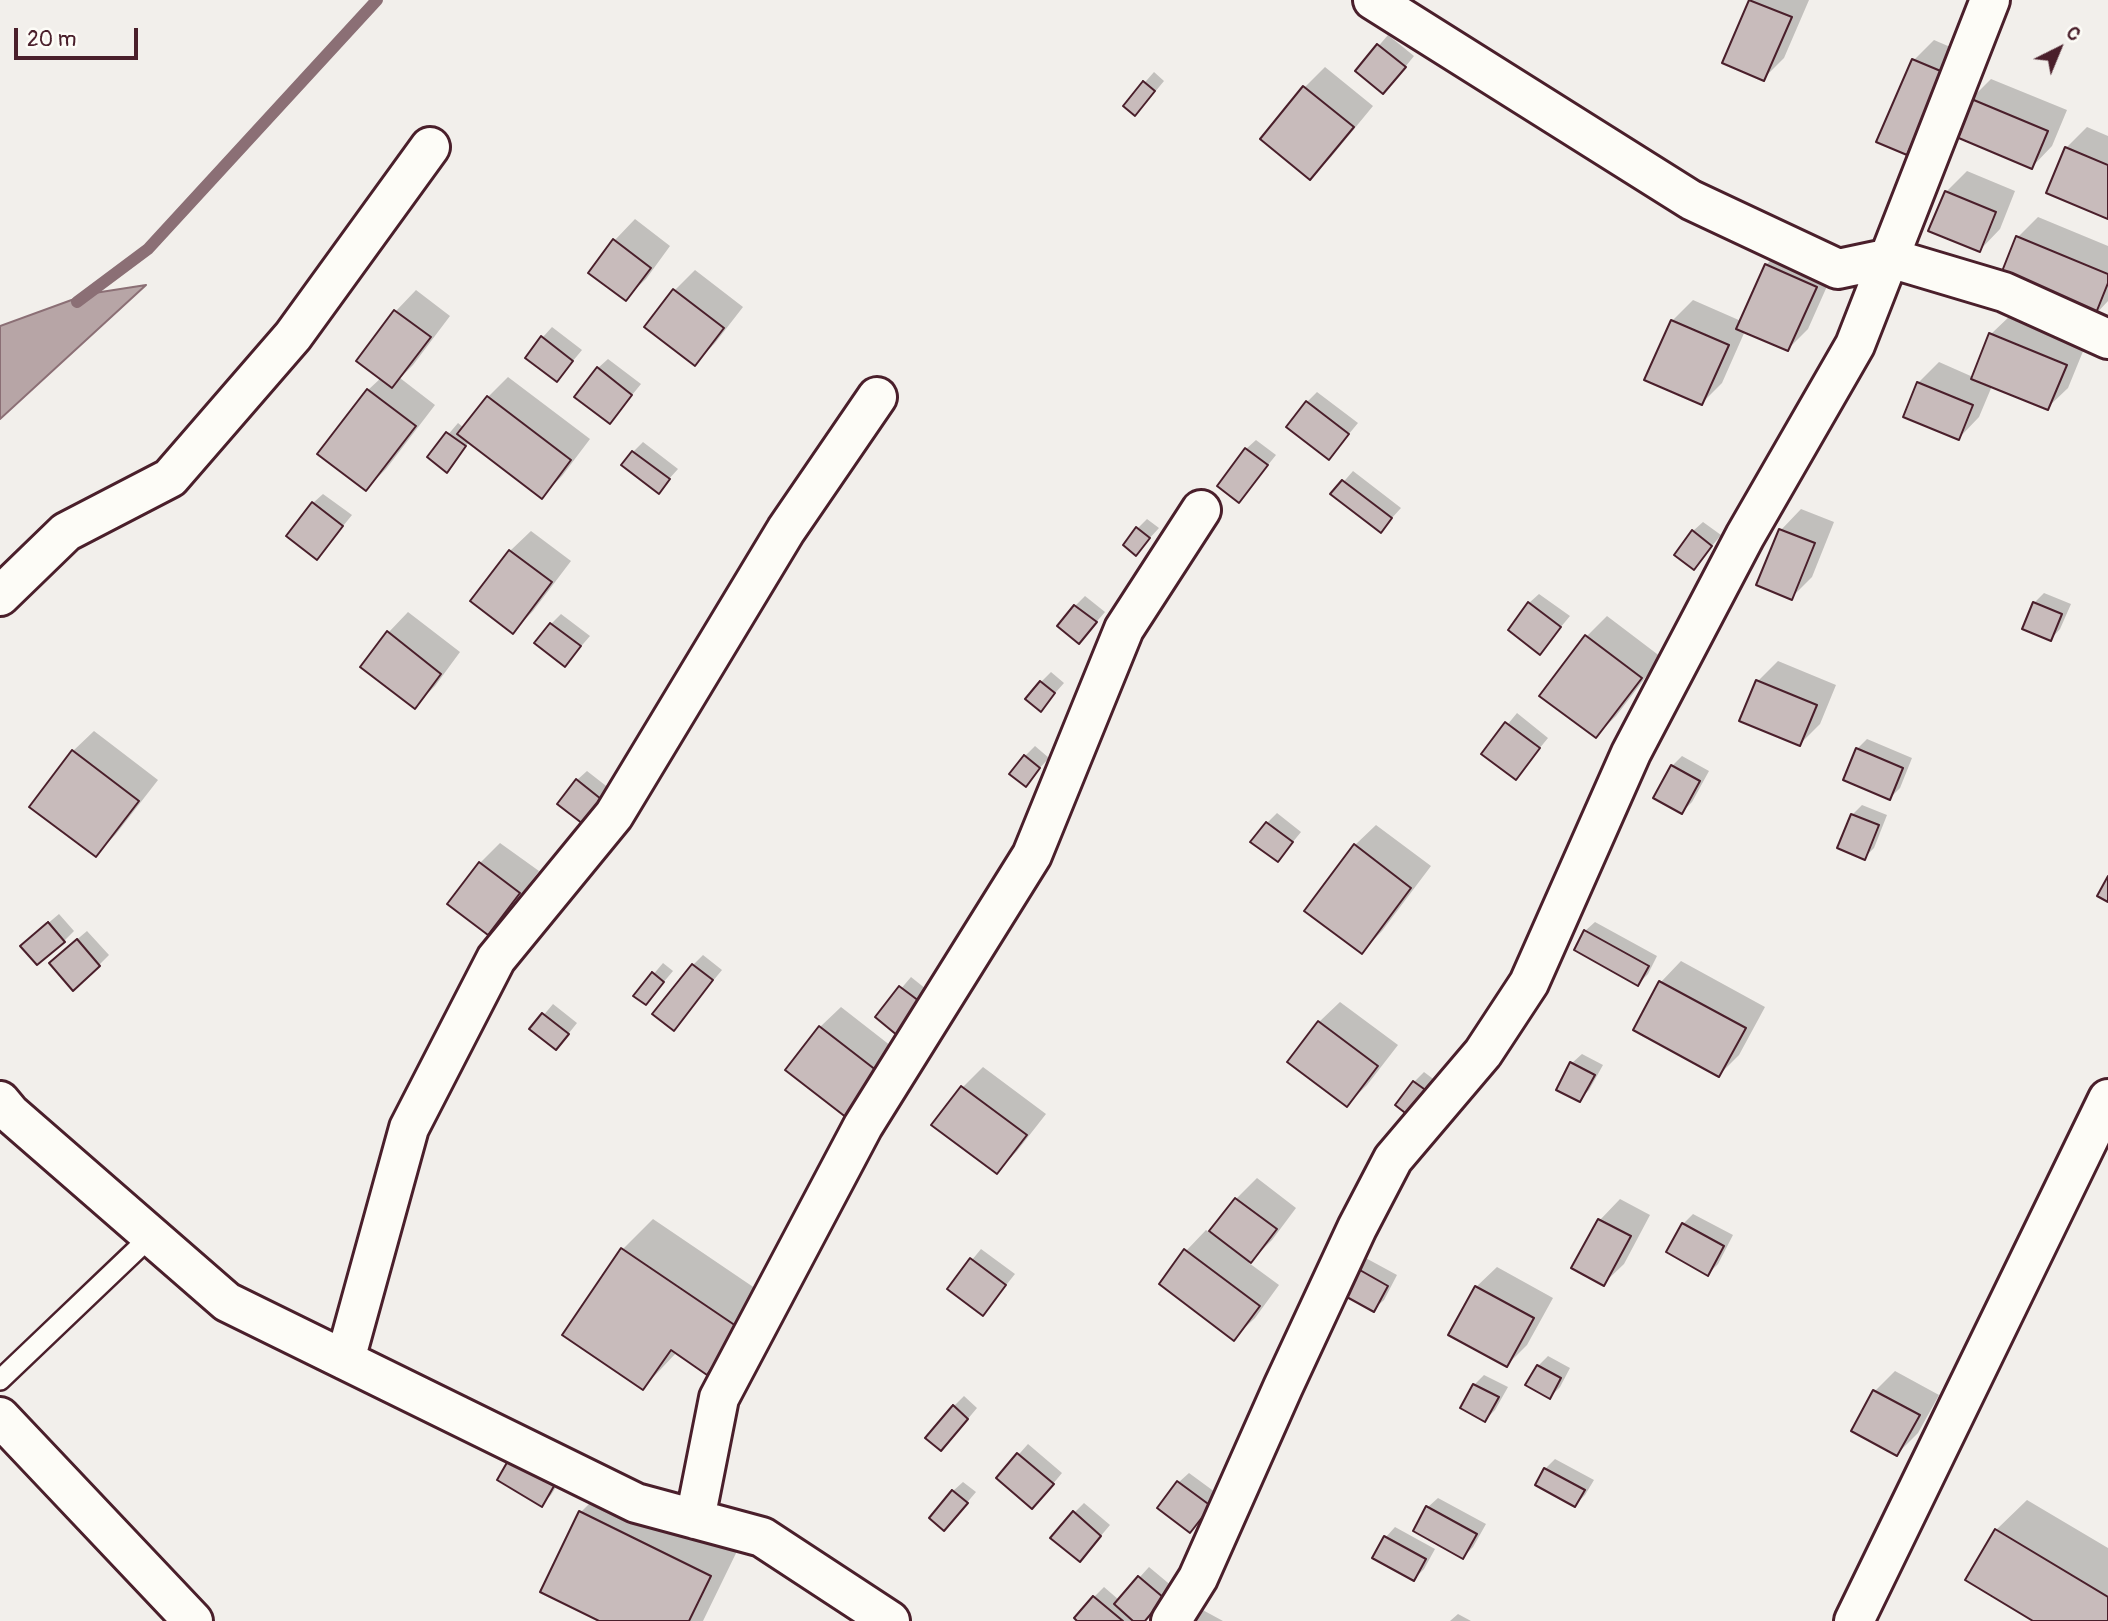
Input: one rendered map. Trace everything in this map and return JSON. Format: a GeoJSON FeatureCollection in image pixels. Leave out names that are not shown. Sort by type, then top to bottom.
{"type":"FeatureCollection","features":[{"type":"Feature","properties":{"kind":"street"},"geometry":{"type":"LineString","coordinates":[[1373,0],[1691,200],[1838,269],[1890,258],[2004,292],[2108,339]]}},
{"type":"Feature","properties":{"kind":"street"},"geometry":{"type":"LineString","coordinates":[[1171,1621],[1198,1578],[1283,1387],[1357,1228],[1393,1159],[1483,1053],[1529,983],[1631,753],[1745,536],[1855,345],[1990,0]]}},
{"type":"Feature","properties":{"kind":"street"},"geometry":{"type":"LineString","coordinates":[[0,596],[66,533],[170,478],[293,336],[430,147]]}},
{"type":"Feature","properties":{"kind":"street"},"geometry":{"type":"LineString","coordinates":[[345,1360],[409,1128],[495,959],[614,815],[786,530],[877,397]]}},
{"type":"Feature","properties":{"kind":"street"},"geometry":{"type":"LineString","coordinates":[[695,1519],[719,1398],[863,1126],[1032,855],[1124,629],[1201,510]]}},
{"type":"Feature","properties":{"kind":"street"},"geometry":{"type":"LineString","coordinates":[[1854,1621],[2108,1099]]}},
{"type":"Feature","properties":{"kind":"street"},"geometry":{"type":"LineString","coordinates":[[0,1101],[10,1113],[227,1302],[636,1503],[761,1537],[890,1621]]}},
{"type":"Feature","properties":{"kind":"street"},"geometry":{"type":"LineString","coordinates":[[0,1417],[193,1621]]}},
{"type":"Feature","properties":{"kind":"lane"},"geometry":{"type":"LineString","coordinates":[[0,1380],[151,1236]]}},
{"type":"Feature","properties":{"kind":"shaded area"},"geometry":{"type":"Polygon","coordinates":[[[146,285],[0,419],[0,326],[88,294],[146,285]]]}},
{"type":"Feature","properties":{"kind":"building"},"geometry":{"type":"Polygon","coordinates":[[[1749,0],[1792,17],[1764,81],[1722,63],[1749,0]]]}},
{"type":"Feature","properties":{"kind":"building"},"geometry":{"type":"Polygon","coordinates":[[[1377,44],[1406,67],[1383,94],[1355,71],[1377,44]]]}},
{"type":"Feature","properties":{"kind":"building"},"geometry":{"type":"Polygon","coordinates":[[[1912,59],[1943,72],[1907,155],[1876,142],[1912,59]]]}},
{"type":"Feature","properties":{"kind":"building"},"geometry":{"type":"Polygon","coordinates":[[[1143,81],[1155,91],[1135,116],[1123,106],[1143,81]]]}},
{"type":"Feature","properties":{"kind":"building"},"geometry":{"type":"Polygon","coordinates":[[[1303,86],[1354,127],[1310,180],[1260,139],[1303,86]]]}},
{"type":"Feature","properties":{"kind":"building"},"geometry":{"type":"Polygon","coordinates":[[[1969,98],[2048,131],[2032,169],[1954,136],[1969,98]]]}},
{"type":"Feature","properties":{"kind":"building"},"geometry":{"type":"Polygon","coordinates":[[[2065,147],[2108,165],[2108,219],[2046,193],[2065,147]]]}},
{"type":"Feature","properties":{"kind":"building"},"geometry":{"type":"Polygon","coordinates":[[[1945,191],[1996,212],[1980,252],[1928,231],[1945,191]]]}},
{"type":"Feature","properties":{"kind":"building"},"geometry":{"type":"Polygon","coordinates":[[[2016,236],[2108,274],[2108,283],[2094,318],[1999,279],[2016,236]]]}},
{"type":"Feature","properties":{"kind":"building"},"geometry":{"type":"Polygon","coordinates":[[[613,239],[651,268],[626,301],[588,273],[613,239]]]}},
{"type":"Feature","properties":{"kind":"building"},"geometry":{"type":"Polygon","coordinates":[[[1765,264],[1817,287],[1788,351],[1736,329],[1765,264]]]}},
{"type":"Feature","properties":{"kind":"building"},"geometry":{"type":"Polygon","coordinates":[[[673,289],[724,328],[695,366],[644,327],[673,289]]]}},
{"type":"Feature","properties":{"kind":"building"},"geometry":{"type":"Polygon","coordinates":[[[394,310],[431,337],[392,388],[356,361],[394,310]]]}},
{"type":"Feature","properties":{"kind":"building"},"geometry":{"type":"Polygon","coordinates":[[[1671,320],[1729,345],[1702,405],[1644,380],[1671,320]]]}},
{"type":"Feature","properties":{"kind":"building"},"geometry":{"type":"Polygon","coordinates":[[[1989,333],[2067,365],[2048,410],[1971,379],[1989,333]]]}},
{"type":"Feature","properties":{"kind":"building"},"geometry":{"type":"Polygon","coordinates":[[[541,336],[573,361],[557,382],[525,358],[541,336]]]}},
{"type":"Feature","properties":{"kind":"building"},"geometry":{"type":"Polygon","coordinates":[[[597,367],[632,395],[610,424],[574,397],[597,367]]]}},
{"type":"Feature","properties":{"kind":"building"},"geometry":{"type":"Polygon","coordinates":[[[1917,382],[1973,405],[1959,440],[1903,417],[1917,382]]]}},
{"type":"Feature","properties":{"kind":"building"},"geometry":{"type":"Polygon","coordinates":[[[367,389],[416,426],[366,491],[317,454],[367,389]]]}},
{"type":"Feature","properties":{"kind":"building"},"geometry":{"type":"Polygon","coordinates":[[[487,396],[571,460],[542,499],[457,434],[487,396]]]}},
{"type":"Feature","properties":{"kind":"building"},"geometry":{"type":"Polygon","coordinates":[[[1306,401],[1349,434],[1329,460],[1286,427],[1306,401]]]}},
{"type":"Feature","properties":{"kind":"building"},"geometry":{"type":"Polygon","coordinates":[[[446,432],[466,446],[447,473],[427,457],[446,432]]]}},
{"type":"Feature","properties":{"kind":"building"},"geometry":{"type":"Polygon","coordinates":[[[1245,448],[1268,465],[1239,503],[1217,486],[1245,448]]]}},
{"type":"Feature","properties":{"kind":"building"},"geometry":{"type":"Polygon","coordinates":[[[632,451],[670,479],[659,494],[621,465],[632,451]]]}},
{"type":"Feature","properties":{"kind":"building"},"geometry":{"type":"Polygon","coordinates":[[[1342,480],[1392,518],[1381,533],[1330,494],[1342,480]]]}},
{"type":"Feature","properties":{"kind":"building"},"geometry":{"type":"Polygon","coordinates":[[[312,502],[343,526],[317,560],[286,536],[312,502]]]}},
{"type":"Feature","properties":{"kind":"building"},"geometry":{"type":"Polygon","coordinates":[[[1136,527],[1150,538],[1136,556],[1123,545],[1136,527]]]}},
{"type":"Feature","properties":{"kind":"building"},"geometry":{"type":"Polygon","coordinates":[[[1779,529],[1815,543],[1792,600],[1756,585],[1779,529]]]}},
{"type":"Feature","properties":{"kind":"building"},"geometry":{"type":"Polygon","coordinates":[[[1692,530],[1712,546],[1694,570],[1674,555],[1692,530]]]}},
{"type":"Feature","properties":{"kind":"building"},"geometry":{"type":"Polygon","coordinates":[[[509,550],[552,582],[513,634],[470,601],[509,550]]]}},
{"type":"Feature","properties":{"kind":"building"},"geometry":{"type":"Polygon","coordinates":[[[1528,602],[1561,627],[1540,655],[1508,630],[1528,602]]]}},
{"type":"Feature","properties":{"kind":"building"},"geometry":{"type":"Polygon","coordinates":[[[2033,602],[2062,614],[2051,641],[2022,629],[2033,602]]]}},
{"type":"Feature","properties":{"kind":"building"},"geometry":{"type":"Polygon","coordinates":[[[1074,605],[1097,622],[1079,644],[1057,626],[1074,605]]]}},
{"type":"Feature","properties":{"kind":"building"},"geometry":{"type":"Polygon","coordinates":[[[550,623],[581,646],[565,667],[534,643],[550,623]]]}},
{"type":"Feature","properties":{"kind":"building"},"geometry":{"type":"Polygon","coordinates":[[[387,631],[441,674],[415,709],[360,667],[387,631]]]}},
{"type":"Feature","properties":{"kind":"building"},"geometry":{"type":"Polygon","coordinates":[[[1585,635],[1642,678],[1596,738],[1539,696],[1585,635]]]}},
{"type":"Feature","properties":{"kind":"building"},"geometry":{"type":"Polygon","coordinates":[[[1756,680],[1817,705],[1800,746],[1739,721],[1756,680]]]}},
{"type":"Feature","properties":{"kind":"building"},"geometry":{"type":"Polygon","coordinates":[[[1040,681],[1055,693],[1041,712],[1025,699],[1040,681]]]}},
{"type":"Feature","properties":{"kind":"building"},"geometry":{"type":"Polygon","coordinates":[[[1505,722],[1540,748],[1516,780],[1481,754],[1505,722]]]}},
{"type":"Feature","properties":{"kind":"building"},"geometry":{"type":"Polygon","coordinates":[[[1856,748],[1903,768],[1890,800],[1843,780],[1856,748]]]}},
{"type":"Feature","properties":{"kind":"building"},"geometry":{"type":"Polygon","coordinates":[[[72,750],[139,801],[96,857],[29,807],[72,750]]]}},
{"type":"Feature","properties":{"kind":"building"},"geometry":{"type":"Polygon","coordinates":[[[1024,755],[1040,768],[1026,787],[1009,774],[1024,755]]]}},
{"type":"Feature","properties":{"kind":"building"},"geometry":{"type":"Polygon","coordinates":[[[1671,765],[1700,781],[1682,814],[1653,798],[1671,765]]]}},
{"type":"Feature","properties":{"kind":"building"},"geometry":{"type":"Polygon","coordinates":[[[576,779],[601,799],[583,824],[557,804],[576,779]]]}},
{"type":"Feature","properties":{"kind":"building"},"geometry":{"type":"Polygon","coordinates":[[[1851,814],[1879,825],[1865,860],[1837,848],[1851,814]]]}},
{"type":"Feature","properties":{"kind":"building"},"geometry":{"type":"Polygon","coordinates":[[[1266,822],[1293,842],[1278,862],[1250,842],[1266,822]]]}},
{"type":"Feature","properties":{"kind":"building"},"geometry":{"type":"Polygon","coordinates":[[[1354,844],[1411,888],[1362,954],[1304,911],[1354,844]]]}},
{"type":"Feature","properties":{"kind":"building"},"geometry":{"type":"Polygon","coordinates":[[[479,862],[520,893],[488,935],[447,904],[479,862]]]}},
{"type":"Feature","properties":{"kind":"building"},"geometry":{"type":"Polygon","coordinates":[[[2108,876],[2108,902],[2097,896],[2108,876]]]}},
{"type":"Feature","properties":{"kind":"building"},"geometry":{"type":"Polygon","coordinates":[[[48,922],[65,942],[37,965],[20,946],[48,922]]]}},
{"type":"Feature","properties":{"kind":"building"},"geometry":{"type":"Polygon","coordinates":[[[1584,930],[1649,966],[1638,986],[1574,950],[1584,930]]]}},
{"type":"Feature","properties":{"kind":"building"},"geometry":{"type":"Polygon","coordinates":[[[77,939],[100,966],[73,991],[49,963],[77,939]]]}},
{"type":"Feature","properties":{"kind":"building"},"geometry":{"type":"Polygon","coordinates":[[[692,964],[713,980],[674,1031],[652,1014],[692,964]]]}},
{"type":"Feature","properties":{"kind":"building"},"geometry":{"type":"Polygon","coordinates":[[[652,972],[664,982],[646,1005],[633,996],[652,972]]]}},
{"type":"Feature","properties":{"kind":"building"},"geometry":{"type":"Polygon","coordinates":[[[1659,981],[1746,1028],[1719,1077],[1633,1030],[1659,981]]]}},
{"type":"Feature","properties":{"kind":"building"},"geometry":{"type":"Polygon","coordinates":[[[899,986],[923,1004],[898,1036],[875,1017],[899,986]]]}},
{"type":"Feature","properties":{"kind":"building"},"geometry":{"type":"Polygon","coordinates":[[[542,1013],[569,1034],[556,1050],[529,1029],[542,1013]]]}},
{"type":"Feature","properties":{"kind":"building"},"geometry":{"type":"Polygon","coordinates":[[[1318,1021],[1378,1066],[1347,1107],[1287,1062],[1318,1021]]]}},
{"type":"Feature","properties":{"kind":"building"},"geometry":{"type":"Polygon","coordinates":[[[819,1026],[881,1074],[847,1118],[785,1070],[819,1026]]]}},
{"type":"Feature","properties":{"kind":"building"},"geometry":{"type":"Polygon","coordinates":[[[1570,1062],[1595,1075],[1580,1102],[1556,1090],[1570,1062]]]}},
{"type":"Feature","properties":{"kind":"building"},"geometry":{"type":"Polygon","coordinates":[[[1413,1081],[1431,1094],[1413,1119],[1395,1105],[1413,1081]]]}},
{"type":"Feature","properties":{"kind":"building"},"geometry":{"type":"Polygon","coordinates":[[[961,1086],[1027,1135],[997,1174],[931,1125],[961,1086]]]}},
{"type":"Feature","properties":{"kind":"building"},"geometry":{"type":"Polygon","coordinates":[[[1235,1198],[1277,1229],[1251,1263],[1209,1231],[1235,1198]]]}},
{"type":"Feature","properties":{"kind":"building"},"geometry":{"type":"Polygon","coordinates":[[[1598,1219],[1631,1236],[1604,1286],[1571,1268],[1598,1219]]]}},
{"type":"Feature","properties":{"kind":"building"},"geometry":{"type":"Polygon","coordinates":[[[1682,1223],[1724,1246],[1708,1276],[1666,1252],[1682,1223]]]}},
{"type":"Feature","properties":{"kind":"building"},"geometry":{"type":"Polygon","coordinates":[[[621,1248],[739,1328],[707,1375],[671,1350],[643,1390],[562,1335],[621,1248]]]}},
{"type":"Feature","properties":{"kind":"building"},"geometry":{"type":"Polygon","coordinates":[[[1184,1249],[1260,1306],[1234,1341],[1159,1284],[1184,1249]]]}},
{"type":"Feature","properties":{"kind":"building"},"geometry":{"type":"Polygon","coordinates":[[[970,1258],[1006,1285],[983,1316],[947,1289],[970,1258]]]}},
{"type":"Feature","properties":{"kind":"building"},"geometry":{"type":"Polygon","coordinates":[[[1351,1265],[1388,1286],[1374,1312],[1336,1291],[1351,1265]]]}},
{"type":"Feature","properties":{"kind":"building"},"geometry":{"type":"Polygon","coordinates":[[[1475,1286],[1534,1318],[1507,1367],[1448,1335],[1475,1286]]]}},
{"type":"Feature","properties":{"kind":"building"},"geometry":{"type":"Polygon","coordinates":[[[1537,1365],[1561,1378],[1550,1399],[1525,1385],[1537,1365]]]}},
{"type":"Feature","properties":{"kind":"building"},"geometry":{"type":"Polygon","coordinates":[[[1473,1384],[1499,1397],[1485,1422],[1460,1408],[1473,1384]]]}},
{"type":"Feature","properties":{"kind":"building"},"geometry":{"type":"Polygon","coordinates":[[[1873,1390],[1920,1415],[1897,1456],[1851,1431],[1873,1390]]]}},
{"type":"Feature","properties":{"kind":"building"},"geometry":{"type":"Polygon","coordinates":[[[953,1405],[968,1419],[941,1451],[925,1438],[953,1405]]]}},
{"type":"Feature","properties":{"kind":"building"},"geometry":{"type":"Polygon","coordinates":[[[1017,1453],[1054,1484],[1032,1509],[996,1478],[1017,1453]]]}},
{"type":"Feature","properties":{"kind":"building"},"geometry":{"type":"Polygon","coordinates":[[[509,1459],[554,1486],[542,1507],[497,1480],[509,1459]]]}},
{"type":"Feature","properties":{"kind":"building"},"geometry":{"type":"Polygon","coordinates":[[[1544,1468],[1585,1490],[1575,1507],[1535,1485],[1544,1468]]]}},
{"type":"Feature","properties":{"kind":"building"},"geometry":{"type":"Polygon","coordinates":[[[1177,1481],[1211,1506],[1190,1533],[1157,1508],[1177,1481]]]}},
{"type":"Feature","properties":{"kind":"building"},"geometry":{"type":"Polygon","coordinates":[[[952,1490],[968,1503],[944,1531],[929,1518],[952,1490]]]}},
{"type":"Feature","properties":{"kind":"building"},"geometry":{"type":"Polygon","coordinates":[[[1426,1506],[1477,1534],[1463,1559],[1413,1531],[1426,1506]]]}},
{"type":"Feature","properties":{"kind":"building"},"geometry":{"type":"Polygon","coordinates":[[[579,1511],[711,1576],[689,1621],[599,1621],[540,1592],[579,1511]]]}},
{"type":"Feature","properties":{"kind":"building"},"geometry":{"type":"Polygon","coordinates":[[[1073,1511],[1101,1536],[1080,1562],[1050,1538],[1073,1511]]]}},
{"type":"Feature","properties":{"kind":"building"},"geometry":{"type":"Polygon","coordinates":[[[1995,1529],[2108,1597],[2108,1621],[2033,1621],[1965,1580],[1995,1529]]]}},
{"type":"Feature","properties":{"kind":"building"},"geometry":{"type":"Polygon","coordinates":[[[1384,1536],[1426,1559],[1414,1581],[1372,1558],[1384,1536]]]}},
{"type":"Feature","properties":{"kind":"building"},"geometry":{"type":"Polygon","coordinates":[[[1138,1576],[1164,1598],[1145,1621],[1133,1621],[1114,1604],[1138,1576]]]}},
{"type":"Feature","properties":{"kind":"building"},"geometry":{"type":"Polygon","coordinates":[[[1093,1596],[1123,1621],[1077,1621],[1074,1618],[1093,1596]]]}},
{"type":"Feature","properties":{"kind":"waterway"},"geometry":{"type":"LineString","coordinates":[[77,302],[148,249],[377,0]]}}]}
